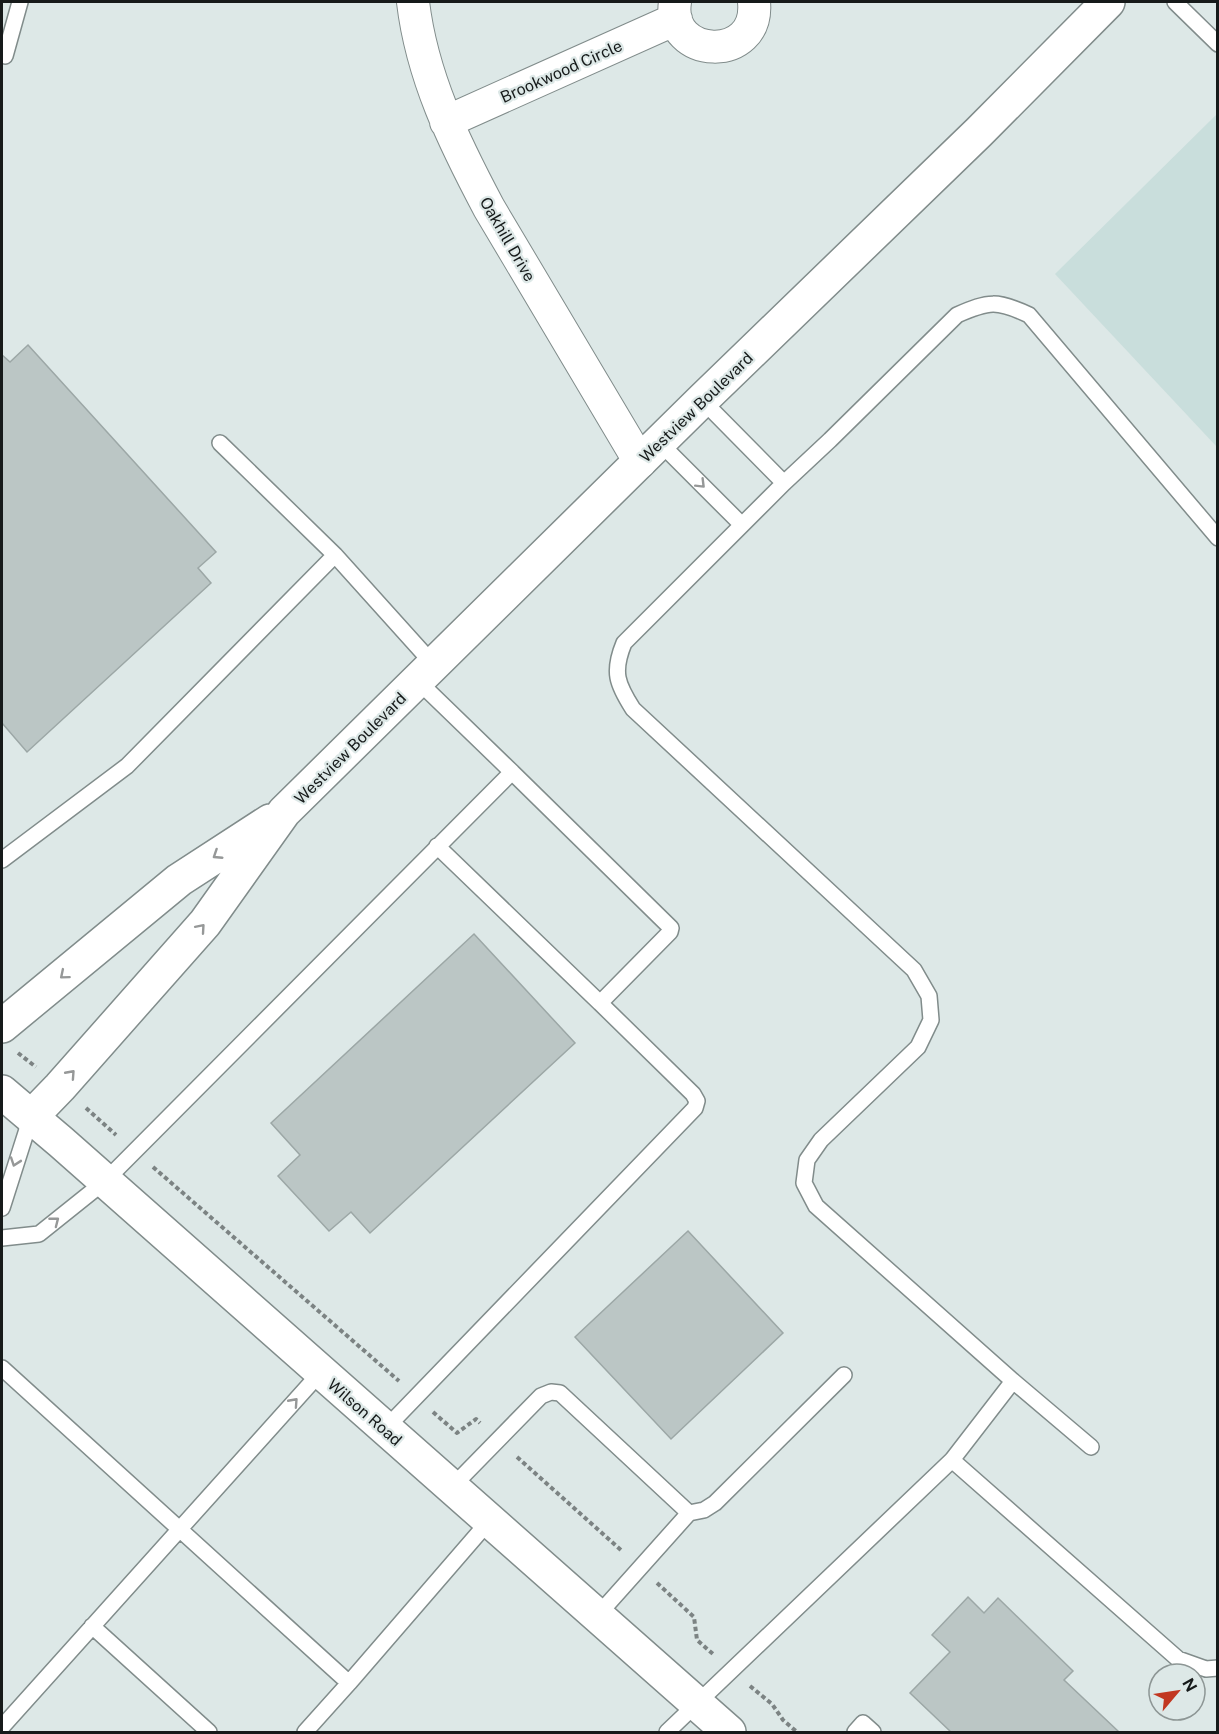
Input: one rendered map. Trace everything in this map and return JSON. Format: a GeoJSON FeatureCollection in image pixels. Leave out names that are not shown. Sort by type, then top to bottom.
{"type":"FeatureCollection","features":[{"type":"Feature","properties":{"kind":"street","name":"Oakhill Drive"},"geometry":{"type":"LineString","coordinates":[[413,2],[424,62],[446,122],[489,208],[650,452]]}},
{"type":"Feature","properties":{"kind":"street","name":"Brookwood Circle"},"geometry":{"type":"LineString","coordinates":[[446,122],[676,10],[682,32],[693,41],[705,47],[732,44],[743,36],[751,24],[754,11],[753,2]]}},
{"type":"Feature","properties":{"kind":"street","name":"Westview Boulevard"},"geometry":{"type":"LineString","coordinates":[[31,1117],[206,923],[284,812],[702,400],[979,132],[1108,2]]}},
{"type":"Feature","properties":{"kind":"street","name":"Westview Boulevard"},"geometry":{"type":"LineString","coordinates":[[2,1026],[179,880],[284,812]]}},
{"type":"Feature","properties":{"kind":"street","name":"Wilson Road"},"geometry":{"type":"LineString","coordinates":[[2,1092],[729,1732]]}},
{"type":"Feature","properties":{"kind":"lane"},"geometry":{"type":"LineString","coordinates":[[2,55],[5,56],[20,2]]}},
{"type":"Feature","properties":{"kind":"lane"},"geometry":{"type":"LineString","coordinates":[[1175,2],[1218,44]]}},
{"type":"Feature","properties":{"kind":"lane"},"geometry":{"type":"LineString","coordinates":[[1091,1447],[816,1206],[804,1183],[807,1160],[821,1140],[918,1047],[931,1020],[929,996],[914,970],[633,709],[618,686],[618,658],[624,643],[957,315],[983,304],[1007,305],[1029,315],[1218,538]]}},
{"type":"Feature","properties":{"kind":"lane"},"geometry":{"type":"LineString","coordinates":[[702,400],[784,483]]}},
{"type":"Feature","properties":{"kind":"lane"},"geometry":{"type":"LineString","coordinates":[[220,443],[335,555],[426,673],[512,772],[670,928],[670,932],[600,1003]]}},
{"type":"Feature","properties":{"kind":"lane"},"geometry":{"type":"LineString","coordinates":[[650,452],[742,525]]}},
{"type":"Feature","properties":{"kind":"lane"},"geometry":{"type":"LineString","coordinates":[[2,860],[128,766],[335,555]]}},
{"type":"Feature","properties":{"kind":"lane"},"geometry":{"type":"LineString","coordinates":[[2,1238],[39,1234],[104,1182],[512,772]]}},
{"type":"Feature","properties":{"kind":"lane"},"geometry":{"type":"LineString","coordinates":[[385,1429],[695,1108],[697,1101],[693,1094],[437,846]]}},
{"type":"Feature","properties":{"kind":"lane"},"geometry":{"type":"LineString","coordinates":[[2,1208],[31,1117]]}},
{"type":"Feature","properties":{"kind":"lane"},"geometry":{"type":"LineString","coordinates":[[2,1368],[349,1683]]}},
{"type":"Feature","properties":{"kind":"lane"},"geometry":{"type":"LineString","coordinates":[[2,1727],[320,1373]]}},
{"type":"Feature","properties":{"kind":"lane"},"geometry":{"type":"LineString","coordinates":[[597,1616],[689,1513],[704,1510],[715,1503],[844,1376]]}},
{"type":"Feature","properties":{"kind":"lane"},"geometry":{"type":"LineString","coordinates":[[668,1732],[952,1460],[1013,1381]]}},
{"type":"Feature","properties":{"kind":"lane"},"geometry":{"type":"LineString","coordinates":[[451,1488],[541,1396],[551,1392],[560,1393],[689,1513]]}},
{"type":"Feature","properties":{"kind":"lane"},"geometry":{"type":"LineString","coordinates":[[952,1460],[1178,1659],[1206,1669],[1218,1668]]}},
{"type":"Feature","properties":{"kind":"lane"},"geometry":{"type":"LineString","coordinates":[[305,1732],[489,1521]]}},
{"type":"Feature","properties":{"kind":"lane"},"geometry":{"type":"LineString","coordinates":[[92,1626],[209,1732]]}},
{"type":"Feature","properties":{"kind":"lane"},"geometry":{"type":"LineString","coordinates":[[855,1732],[863,1724],[873,1732]]}},
{"type":"Feature","properties":{"kind":"shaded area"},"geometry":{"type":"Polygon","coordinates":[[[1217,114],[1217,447],[1055,274],[1217,114]]]}},
{"type":"Feature","properties":{"kind":"building"},"geometry":{"type":"Polygon","coordinates":[[[28,345],[216,552],[198,568],[211,583],[27,752],[2,723],[2,355],[10,362],[28,345]]]}},
{"type":"Feature","properties":{"kind":"building"},"geometry":{"type":"Polygon","coordinates":[[[474,934],[575,1043],[370,1233],[351,1212],[329,1231],[278,1176],[300,1155],[271,1123],[474,934]]]}},
{"type":"Feature","properties":{"kind":"building"},"geometry":{"type":"Polygon","coordinates":[[[688,1231],[783,1333],[671,1439],[575,1337],[688,1231]]]}},
{"type":"Feature","properties":{"kind":"building"},"geometry":{"type":"Polygon","coordinates":[[[968,1597],[984,1613],[998,1598],[1073,1671],[1064,1680],[1119,1732],[951,1732],[910,1693],[950,1652],[932,1635],[968,1597]]]}}]}
